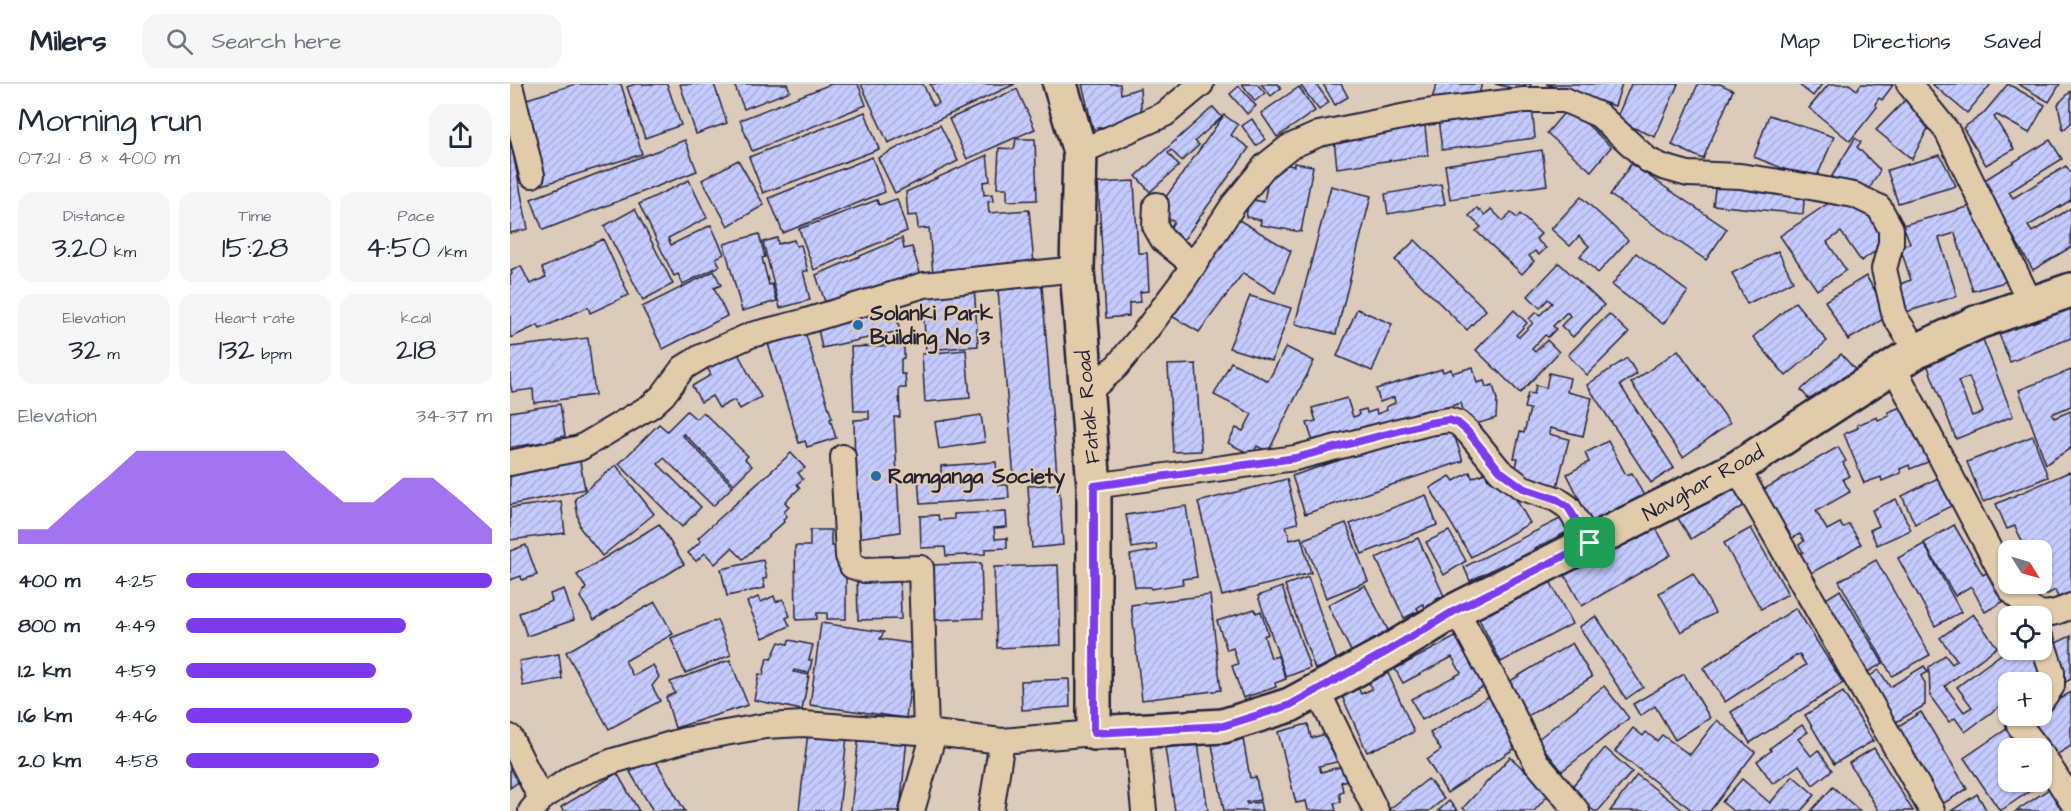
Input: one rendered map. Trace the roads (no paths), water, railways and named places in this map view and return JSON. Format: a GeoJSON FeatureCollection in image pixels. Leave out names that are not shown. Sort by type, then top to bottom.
{"type":"FeatureCollection","features":[{"type":"Feature","properties":{"kind":"main road","name":"Fatak Road"},"geometry":{"type":"LineString","coordinates":[[1060,84],[1080,152],[1077,268],[1094,486],[1094,733]]}},
{"type":"Feature","properties":{"kind":"main road","name":"Navghar Road"},"geometry":{"type":"LineString","coordinates":[[1094,733],[1223,726],[1290,705],[1456,610],[1737,468],[1905,359],[1978,322],[2071,290]]}},
{"type":"Feature","properties":{"kind":"street"},"geometry":{"type":"LineString","coordinates":[[1080,152],[1165,114],[1201,84]]}},
{"type":"Feature","properties":{"kind":"street"},"geometry":{"type":"LineString","coordinates":[[1909,84],[1947,131],[2031,304]]}},
{"type":"Feature","properties":{"kind":"street"},"geometry":{"type":"LineString","coordinates":[[510,86],[532,175]]}},
{"type":"Feature","properties":{"kind":"street"},"geometry":{"type":"LineString","coordinates":[[1087,393],[1117,366],[1144,333],[1194,265],[1234,204],[1265,166],[1289,147],[1319,134],[1426,112],[1524,100],[1565,100],[1599,115],[1648,160],[1663,167],[1688,174],[1740,176],[1854,195],[1879,207],[1891,229],[1891,243],[1884,269],[1905,359],[2010,589],[2028,606]]}},
{"type":"Feature","properties":{"kind":"street"},"geometry":{"type":"LineString","coordinates":[[1156,205],[1155,226],[1163,240],[1194,265]]}},
{"type":"Feature","properties":{"kind":"street"},"geometry":{"type":"LineString","coordinates":[[510,463],[580,448],[651,406],[663,395],[683,368],[751,335],[803,322],[924,285],[1077,268]]}},
{"type":"Feature","properties":{"kind":"street"},"geometry":{"type":"LineString","coordinates":[[1094,486],[1295,458],[1429,423],[1449,420],[1458,423],[1468,432],[1500,471],[1523,488],[1556,499],[1568,507],[1590,543]]}},
{"type":"Feature","properties":{"kind":"street"},"geometry":{"type":"LineString","coordinates":[[843,457],[848,556],[852,566],[864,570],[921,568],[930,733],[912,811]]}},
{"type":"Feature","properties":{"kind":"street"},"geometry":{"type":"LineString","coordinates":[[1737,468],[1932,811]]}},
{"type":"Feature","properties":{"kind":"street"},"geometry":{"type":"LineString","coordinates":[[2052,615],[2071,606]]}},
{"type":"Feature","properties":{"kind":"street"},"geometry":{"type":"LineString","coordinates":[[1456,610],[1536,762],[1577,811]]}},
{"type":"Feature","properties":{"kind":"street"},"geometry":{"type":"LineString","coordinates":[[1317,690],[1376,811]]}},
{"type":"Feature","properties":{"kind":"street"},"geometry":{"type":"LineString","coordinates":[[510,737],[536,805],[574,776],[613,761],[685,740],[765,726],[803,724],[930,733],[1002,741],[1094,733]]}},
{"type":"Feature","properties":{"kind":"street"},"geometry":{"type":"LineString","coordinates":[[2020,726],[2029,738]]}},
{"type":"Feature","properties":{"kind":"street"},"geometry":{"type":"LineString","coordinates":[[1136,730],[1144,811]]}},
{"type":"Feature","properties":{"kind":"street"},"geometry":{"type":"LineString","coordinates":[[991,811],[1002,741]]}},
{"type":"Feature","properties":{"kind":"street"},"geometry":{"type":"LineString","coordinates":[[2052,771],[2071,800]]}},
{"type":"Feature","properties":{"kind":"place","name":"Solanki Park Building No 3"},"geometry":{"type":"Point","coordinates":[858,325]}},
{"type":"Feature","properties":{"kind":"place","name":"Ramganga Society"},"geometry":{"type":"Point","coordinates":[876,476]}}]}
